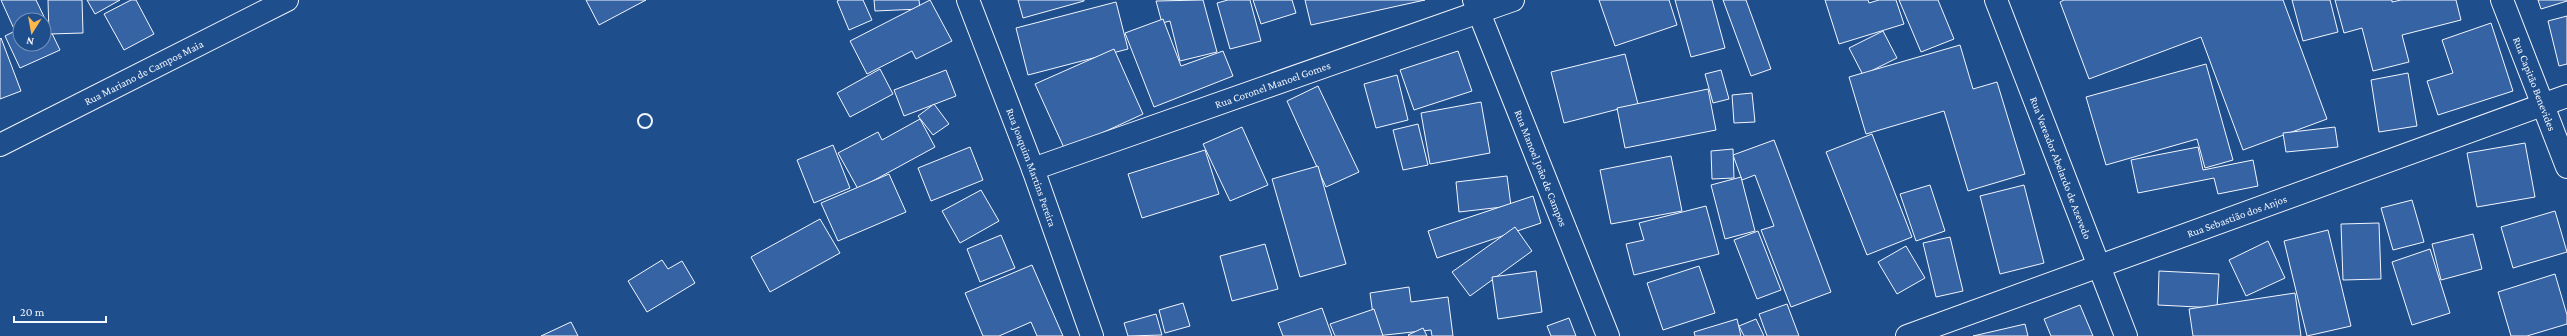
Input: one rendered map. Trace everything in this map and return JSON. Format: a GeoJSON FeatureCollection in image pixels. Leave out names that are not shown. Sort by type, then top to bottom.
{"type":"FeatureCollection","features":[{"type":"Feature","properties":{"kind":"street","name":"Rua Mariano de Campos Maia"},"geometry":{"type":"LineString","coordinates":[[0,145],[287,0]]}},
{"type":"Feature","properties":{"kind":"street","name":"Rua Joaquim Martins Pereira"},"geometry":{"type":"LineString","coordinates":[[968,0],[1033,169],[1092,336]]}},
{"type":"Feature","properties":{"kind":"street","name":"Rua Coronel Manoel Gomes"},"geometry":{"type":"LineString","coordinates":[[1033,169],[1477,6],[1513,0]]}},
{"type":"Feature","properties":{"kind":"street","name":"Rua Vereador Abelardo de Azevedo"},"geometry":{"type":"LineString","coordinates":[[1996,0],[2126,336]]}},
{"type":"Feature","properties":{"kind":"street","name":"Rua Capitão Benevides"},"geometry":{"type":"LineString","coordinates":[[2502,0],[2567,167]]}},
{"type":"Feature","properties":{"kind":"street","name":"Rua Manoel João de Campos"},"geometry":{"type":"LineString","coordinates":[[1477,6],[1608,336]]}},
{"type":"Feature","properties":{"kind":"street","name":"Rua Sebastião dos Anjos"},"geometry":{"type":"LineString","coordinates":[[1907,336],[2567,96]]}},
{"type":"Feature","properties":{"kind":"building"},"geometry":{"type":"Polygon","coordinates":[[[1,0],[36,0],[42,12],[12,12],[12,24],[1,0]]]}},
{"type":"Feature","properties":{"kind":"building"},"geometry":{"type":"Polygon","coordinates":[[[48,0],[82,0],[83,33],[52,34],[52,12],[48,12],[48,0]]]}},
{"type":"Feature","properties":{"kind":"building"},"geometry":{"type":"Polygon","coordinates":[[[87,0],[120,0],[95,14],[87,0]]]}},
{"type":"Feature","properties":{"kind":"building"},"geometry":{"type":"Polygon","coordinates":[[[131,0],[136,0],[154,34],[124,50],[104,14],[131,0]]]}},
{"type":"Feature","properties":{"kind":"building"},"geometry":{"type":"Polygon","coordinates":[[[586,0],[646,0],[599,25],[586,0]]]}},
{"type":"Feature","properties":{"kind":"building"},"geometry":{"type":"Polygon","coordinates":[[[863,0],[872,20],[849,30],[837,1],[863,0]]]}},
{"type":"Feature","properties":{"kind":"building"},"geometry":{"type":"Polygon","coordinates":[[[874,0],[919,0],[920,9],[875,11],[874,0]]]}},
{"type":"Feature","properties":{"kind":"building"},"geometry":{"type":"Polygon","coordinates":[[[930,0],[952,41],[916,59],[912,51],[867,74],[850,41],[930,0]]]}},
{"type":"Feature","properties":{"kind":"building"},"geometry":{"type":"Polygon","coordinates":[[[1018,0],[1084,0],[1084,1],[1023,18],[1018,0]]]}},
{"type":"Feature","properties":{"kind":"building"},"geometry":{"type":"Polygon","coordinates":[[[1203,0],[1217,52],[1180,61],[1170,21],[1162,23],[1156,1],[1203,0]]]}},
{"type":"Feature","properties":{"kind":"building"},"geometry":{"type":"Polygon","coordinates":[[[1228,0],[1250,0],[1261,41],[1230,49],[1217,3],[1228,0]]]}},
{"type":"Feature","properties":{"kind":"building"},"geometry":{"type":"Polygon","coordinates":[[[1253,0],[1292,0],[1296,13],[1261,24],[1253,0]]]}},
{"type":"Feature","properties":{"kind":"building"},"geometry":{"type":"Polygon","coordinates":[[[1305,0],[1425,0],[1311,25],[1305,0]]]}},
{"type":"Feature","properties":{"kind":"building"},"geometry":{"type":"Polygon","coordinates":[[[1599,0],[1669,0],[1677,25],[1615,46],[1599,0]]]}},
{"type":"Feature","properties":{"kind":"building"},"geometry":{"type":"Polygon","coordinates":[[[1675,0],[1712,0],[1725,48],[1691,57],[1675,0]]]}},
{"type":"Feature","properties":{"kind":"building"},"geometry":{"type":"Polygon","coordinates":[[[1723,0],[1746,0],[1771,69],[1751,76],[1723,0]]]}},
{"type":"Feature","properties":{"kind":"building"},"geometry":{"type":"Polygon","coordinates":[[[1825,0],[1868,0],[1869,3],[1879,0],[1896,0],[1904,24],[1839,44],[1825,0]]]}},
{"type":"Feature","properties":{"kind":"building"},"geometry":{"type":"Polygon","coordinates":[[[1899,0],[1938,0],[1954,39],[1921,52],[1899,0]]]}},
{"type":"Feature","properties":{"kind":"building"},"geometry":{"type":"Polygon","coordinates":[[[2064,0],[2283,0],[2327,119],[2243,150],[2201,37],[2089,79],[2060,2],[2064,0]]]}},
{"type":"Feature","properties":{"kind":"building"},"geometry":{"type":"Polygon","coordinates":[[[2292,0],[2330,0],[2338,32],[2303,41],[2292,0]]]}},
{"type":"Feature","properties":{"kind":"building"},"geometry":{"type":"Polygon","coordinates":[[[2335,0],[2392,0],[2392,2],[2401,0],[2456,0],[2461,20],[2402,35],[2409,62],[2373,71],[2362,28],[2344,33],[2335,0]]]}},
{"type":"Feature","properties":{"kind":"building"},"geometry":{"type":"Polygon","coordinates":[[[2538,0],[2567,0],[2567,1],[2541,9],[2538,0]]]}},
{"type":"Feature","properties":{"kind":"building"},"geometry":{"type":"Polygon","coordinates":[[[1116,2],[1128,49],[1028,75],[1016,28],[1116,2]]]}},
{"type":"Feature","properties":{"kind":"building"},"geometry":{"type":"Polygon","coordinates":[[[2567,16],[2567,64],[2559,66],[2548,21],[2567,16]]]}},
{"type":"Feature","properties":{"kind":"building"},"geometry":{"type":"Polygon","coordinates":[[[1163,19],[1181,66],[1223,51],[1233,76],[1154,107],[1125,33],[1163,19]]]}},
{"type":"Feature","properties":{"kind":"building"},"geometry":{"type":"Polygon","coordinates":[[[2491,23],[2513,91],[2438,115],[2427,81],[2453,73],[2442,40],[2491,23]]]}},
{"type":"Feature","properties":{"kind":"building"},"geometry":{"type":"Polygon","coordinates":[[[1883,31],[1897,58],[1863,75],[1849,48],[1883,31]]]}},
{"type":"Feature","properties":{"kind":"building"},"geometry":{"type":"Polygon","coordinates":[[[12,32],[12,51],[5,36],[12,32]]]}},
{"type":"Feature","properties":{"kind":"building"},"geometry":{"type":"Polygon","coordinates":[[[52,33],[60,50],[20,68],[12,52],[52,52],[52,33]]]}},
{"type":"Feature","properties":{"kind":"building"},"geometry":{"type":"Polygon","coordinates":[[[1,38],[21,91],[0,99],[0,39],[1,38]]]}},
{"type":"Feature","properties":{"kind":"building"},"geometry":{"type":"Polygon","coordinates":[[[1960,45],[1973,89],[1997,82],[2025,174],[1968,191],[1944,111],[1866,134],[1849,77],[1960,45]]]}},
{"type":"Feature","properties":{"kind":"building"},"geometry":{"type":"Polygon","coordinates":[[[1114,49],[1143,114],[1065,150],[1035,84],[1114,49]]]}},
{"type":"Feature","properties":{"kind":"building"},"geometry":{"type":"Polygon","coordinates":[[[1458,51],[1472,91],[1414,110],[1400,70],[1458,51]]]}},
{"type":"Feature","properties":{"kind":"building"},"geometry":{"type":"Polygon","coordinates":[[[1625,54],[1638,104],[1564,123],[1551,72],[1625,54]]]}},
{"type":"Feature","properties":{"kind":"building"},"geometry":{"type":"Polygon","coordinates":[[[2206,64],[2233,160],[2205,168],[2197,139],[2106,165],[2086,97],[2206,64]]]}},
{"type":"Feature","properties":{"kind":"building"},"geometry":{"type":"Polygon","coordinates":[[[880,69],[893,94],[850,117],[837,93],[880,69]]]}},
{"type":"Feature","properties":{"kind":"building"},"geometry":{"type":"Polygon","coordinates":[[[946,70],[956,96],[904,116],[894,90],[946,70]]]}},
{"type":"Feature","properties":{"kind":"building"},"geometry":{"type":"Polygon","coordinates":[[[1721,70],[1729,99],[1713,103],[1705,74],[1721,70]]]}},
{"type":"Feature","properties":{"kind":"building"},"geometry":{"type":"Polygon","coordinates":[[[2408,73],[2417,126],[2379,132],[2371,80],[2408,73]]]}},
{"type":"Feature","properties":{"kind":"building"},"geometry":{"type":"Polygon","coordinates":[[[1397,75],[1408,120],[1376,128],[1364,84],[1397,75]]]}},
{"type":"Feature","properties":{"kind":"building"},"geometry":{"type":"Polygon","coordinates":[[[1318,86],[1359,172],[1326,187],[1287,101],[1318,86]]]}},
{"type":"Feature","properties":{"kind":"building"},"geometry":{"type":"Polygon","coordinates":[[[1708,89],[1716,130],[1625,148],[1617,108],[1708,89]]]}},
{"type":"Feature","properties":{"kind":"building"},"geometry":{"type":"Polygon","coordinates":[[[1752,93],[1755,122],[1734,123],[1732,95],[1752,93]]]}},
{"type":"Feature","properties":{"kind":"building"},"geometry":{"type":"Polygon","coordinates":[[[1481,102],[1490,153],[1430,164],[1421,113],[1481,102]]]}},
{"type":"Feature","properties":{"kind":"building"},"geometry":{"type":"Polygon","coordinates":[[[934,104],[949,124],[933,135],[918,116],[934,104]]]}},
{"type":"Feature","properties":{"kind":"building"},"geometry":{"type":"Polygon","coordinates":[[[920,119],[935,147],[858,189],[838,153],[878,132],[882,140],[920,119]]]}},
{"type":"Feature","properties":{"kind":"building"},"geometry":{"type":"Polygon","coordinates":[[[1418,124],[1428,165],[1403,170],[1393,130],[1418,124]]]}},
{"type":"Feature","properties":{"kind":"building"},"geometry":{"type":"Polygon","coordinates":[[[1242,127],[1268,185],[1230,201],[1203,144],[1242,127]]]}},
{"type":"Feature","properties":{"kind":"building"},"geometry":{"type":"Polygon","coordinates":[[[2335,127],[2338,147],[2286,152],[2283,133],[2335,127]]]}},
{"type":"Feature","properties":{"kind":"building"},"geometry":{"type":"Polygon","coordinates":[[[1872,134],[1912,237],[1867,255],[1826,152],[1872,134]]]}},
{"type":"Feature","properties":{"kind":"building"},"geometry":{"type":"Polygon","coordinates":[[[1774,140],[1831,292],[1791,307],[1761,230],[1774,226],[1755,175],[1742,180],[1733,155],[1774,140]]]}},
{"type":"Feature","properties":{"kind":"building"},"geometry":{"type":"Polygon","coordinates":[[[2525,143],[2535,197],[2477,207],[2467,153],[2525,143]]]}},
{"type":"Feature","properties":{"kind":"building"},"geometry":{"type":"Polygon","coordinates":[[[833,145],[850,188],[814,203],[797,160],[833,145]]]}},
{"type":"Feature","properties":{"kind":"building"},"geometry":{"type":"Polygon","coordinates":[[[970,147],[983,180],[931,201],[918,168],[970,147]]]}},
{"type":"Feature","properties":{"kind":"building"},"geometry":{"type":"Polygon","coordinates":[[[2198,147],[2203,170],[2253,160],[2258,186],[2218,194],[2214,178],[2138,193],[2131,160],[2198,147]]]}},
{"type":"Feature","properties":{"kind":"building"},"geometry":{"type":"Polygon","coordinates":[[[1733,149],[1734,178],[1712,179],[1711,151],[1733,149]]]}},
{"type":"Feature","properties":{"kind":"building"},"geometry":{"type":"Polygon","coordinates":[[[1205,150],[1219,194],[1142,218],[1128,174],[1205,150]]]}},
{"type":"Feature","properties":{"kind":"building"},"geometry":{"type":"Polygon","coordinates":[[[1671,156],[1682,211],[1611,224],[1600,170],[1671,156]]]}},
{"type":"Feature","properties":{"kind":"building"},"geometry":{"type":"Polygon","coordinates":[[[1318,166],[1346,264],[1300,277],[1272,179],[1318,166]]]}},
{"type":"Feature","properties":{"kind":"building"},"geometry":{"type":"Polygon","coordinates":[[[889,174],[906,212],[838,241],[821,203],[889,174]]]}},
{"type":"Feature","properties":{"kind":"building"},"geometry":{"type":"Polygon","coordinates":[[[1507,176],[1511,206],[1459,212],[1456,182],[1507,176]]]}},
{"type":"Feature","properties":{"kind":"building"},"geometry":{"type":"Polygon","coordinates":[[[1741,177],[1755,231],[1725,239],[1711,185],[1741,177]]]}},
{"type":"Feature","properties":{"kind":"building"},"geometry":{"type":"Polygon","coordinates":[[[1930,185],[1945,231],[1916,241],[1900,194],[1930,185]]]}},
{"type":"Feature","properties":{"kind":"building"},"geometry":{"type":"Polygon","coordinates":[[[2024,185],[2044,263],[2000,274],[1980,196],[2024,185]]]}},
{"type":"Feature","properties":{"kind":"building"},"geometry":{"type":"Polygon","coordinates":[[[981,190],[999,221],[960,243],[942,211],[981,190]]]}},
{"type":"Feature","properties":{"kind":"building"},"geometry":{"type":"Polygon","coordinates":[[[1533,196],[1541,223],[1437,258],[1428,231],[1533,196]]]}},
{"type":"Feature","properties":{"kind":"building"},"geometry":{"type":"Polygon","coordinates":[[[2412,200],[2424,242],[2393,250],[2381,208],[2412,200]]]}},
{"type":"Feature","properties":{"kind":"building"},"geometry":{"type":"Polygon","coordinates":[[[1706,206],[1719,254],[1634,275],[1626,244],[1644,240],[1639,223],[1706,206]]]}},
{"type":"Feature","properties":{"kind":"building"},"geometry":{"type":"Polygon","coordinates":[[[2555,211],[2567,252],[2513,268],[2501,227],[2555,211]]]}},
{"type":"Feature","properties":{"kind":"building"},"geometry":{"type":"Polygon","coordinates":[[[820,219],[840,253],[770,292],[751,257],[820,219]]]}},
{"type":"Feature","properties":{"kind":"building"},"geometry":{"type":"Polygon","coordinates":[[[2379,223],[2381,279],[2343,280],[2341,224],[2379,223]]]}},
{"type":"Feature","properties":{"kind":"building"},"geometry":{"type":"Polygon","coordinates":[[[1515,227],[1532,251],[1470,296],[1452,272],[1515,227]]]}},
{"type":"Feature","properties":{"kind":"building"},"geometry":{"type":"Polygon","coordinates":[[[2328,230],[2351,326],[2307,336],[2284,241],[2328,230]]]}},
{"type":"Feature","properties":{"kind":"building"},"geometry":{"type":"Polygon","coordinates":[[[1758,231],[1781,290],[1757,299],[1734,240],[1758,231]]]}},
{"type":"Feature","properties":{"kind":"building"},"geometry":{"type":"Polygon","coordinates":[[[2473,234],[2482,269],[2441,280],[2432,244],[2473,234]]]}},
{"type":"Feature","properties":{"kind":"building"},"geometry":{"type":"Polygon","coordinates":[[[1001,235],[1015,268],[980,282],[967,249],[1001,235]]]}},
{"type":"Feature","properties":{"kind":"building"},"geometry":{"type":"Polygon","coordinates":[[[1950,237],[1963,291],[1936,297],[1923,243],[1950,237]]]}},
{"type":"Feature","properties":{"kind":"building"},"geometry":{"type":"Polygon","coordinates":[[[2268,241],[2285,278],[2246,296],[2229,260],[2268,241]]]}},
{"type":"Feature","properties":{"kind":"building"},"geometry":{"type":"Polygon","coordinates":[[[1265,244],[1278,289],[1232,301],[1220,256],[1265,244]]]}},
{"type":"Feature","properties":{"kind":"building"},"geometry":{"type":"Polygon","coordinates":[[[1906,246],[1925,278],[1897,294],[1878,262],[1906,246]]]}},
{"type":"Feature","properties":{"kind":"building"},"geometry":{"type":"Polygon","coordinates":[[[2430,249],[2450,313],[2412,325],[2392,262],[2430,249]]]}},
{"type":"Feature","properties":{"kind":"building"},"geometry":{"type":"Polygon","coordinates":[[[662,260],[668,269],[682,261],[695,283],[647,312],[628,281],[662,260]]]}},
{"type":"Feature","properties":{"kind":"building"},"geometry":{"type":"Polygon","coordinates":[[[1032,265],[1063,336],[1037,336],[1031,322],[999,336],[983,336],[965,293],[1032,265]]]}},
{"type":"Feature","properties":{"kind":"building"},"geometry":{"type":"Polygon","coordinates":[[[1699,266],[1715,313],[1663,330],[1647,283],[1699,266]]]}},
{"type":"Feature","properties":{"kind":"building"},"geometry":{"type":"Polygon","coordinates":[[[1536,271],[1542,312],[1498,319],[1492,277],[1536,271]]]}},
{"type":"Feature","properties":{"kind":"building"},"geometry":{"type":"Polygon","coordinates":[[[2159,271],[2219,274],[2217,308],[2158,305],[2159,271]]]}},
{"type":"Feature","properties":{"kind":"building"},"geometry":{"type":"Polygon","coordinates":[[[2555,274],[2567,315],[2567,324],[2527,336],[2511,336],[2498,292],[2555,274]]]}},
{"type":"Feature","properties":{"kind":"building"},"geometry":{"type":"Polygon","coordinates":[[[1409,287],[1411,302],[1448,297],[1453,336],[1432,336],[1431,330],[1376,336],[1370,293],[1409,287]]]}},
{"type":"Feature","properties":{"kind":"building"},"geometry":{"type":"Polygon","coordinates":[[[2295,293],[2301,336],[2193,336],[2189,309],[2295,293]]]}},
{"type":"Feature","properties":{"kind":"building"},"geometry":{"type":"Polygon","coordinates":[[[1183,303],[1190,326],[1165,333],[1159,310],[1183,303]]]}},
{"type":"Feature","properties":{"kind":"building"},"geometry":{"type":"Polygon","coordinates":[[[1787,304],[1799,336],[1767,336],[1759,314],[1787,304]]]}},
{"type":"Feature","properties":{"kind":"building"},"geometry":{"type":"Polygon","coordinates":[[[2080,305],[2093,336],[2051,336],[2044,319],[2080,305]]]}},
{"type":"Feature","properties":{"kind":"building"},"geometry":{"type":"Polygon","coordinates":[[[1322,308],[1332,336],[1283,336],[1278,323],[1322,308]]]}},
{"type":"Feature","properties":{"kind":"building"},"geometry":{"type":"Polygon","coordinates":[[[1374,309],[1383,336],[1335,336],[1330,324],[1374,309]]]}},
{"type":"Feature","properties":{"kind":"building"},"geometry":{"type":"Polygon","coordinates":[[[1156,314],[1162,335],[1128,336],[1124,323],[1156,314]]]}},
{"type":"Feature","properties":{"kind":"building"},"geometry":{"type":"Polygon","coordinates":[[[1569,318],[1576,336],[1551,336],[1547,326],[1569,318]]]}},
{"type":"Feature","properties":{"kind":"building"},"geometry":{"type":"Polygon","coordinates":[[[1737,319],[1741,336],[1695,336],[1694,332],[1737,319]]]}},
{"type":"Feature","properties":{"kind":"building"},"geometry":{"type":"Polygon","coordinates":[[[1756,319],[1764,336],[1744,336],[1739,326],[1756,319]]]}},
{"type":"Feature","properties":{"kind":"building"},"geometry":{"type":"Polygon","coordinates":[[[571,322],[578,336],[541,336],[571,322]]]}},
{"type":"Feature","properties":{"kind":"building"},"geometry":{"type":"Polygon","coordinates":[[[2025,324],[2028,336],[1973,336],[2025,324]]]}},
{"type":"Feature","properties":{"kind":"building"},"geometry":{"type":"Polygon","coordinates":[[[1423,328],[1427,336],[1408,335],[1423,328]]]}},
{"type":"Feature","properties":{"kind":"wall"},"geometry":{"type":"LineString","coordinates":[[642,114],[648,114],[652,118],[652,121],[652,124],[648,128],[642,128],[638,124],[638,118],[642,114]]}}]}
